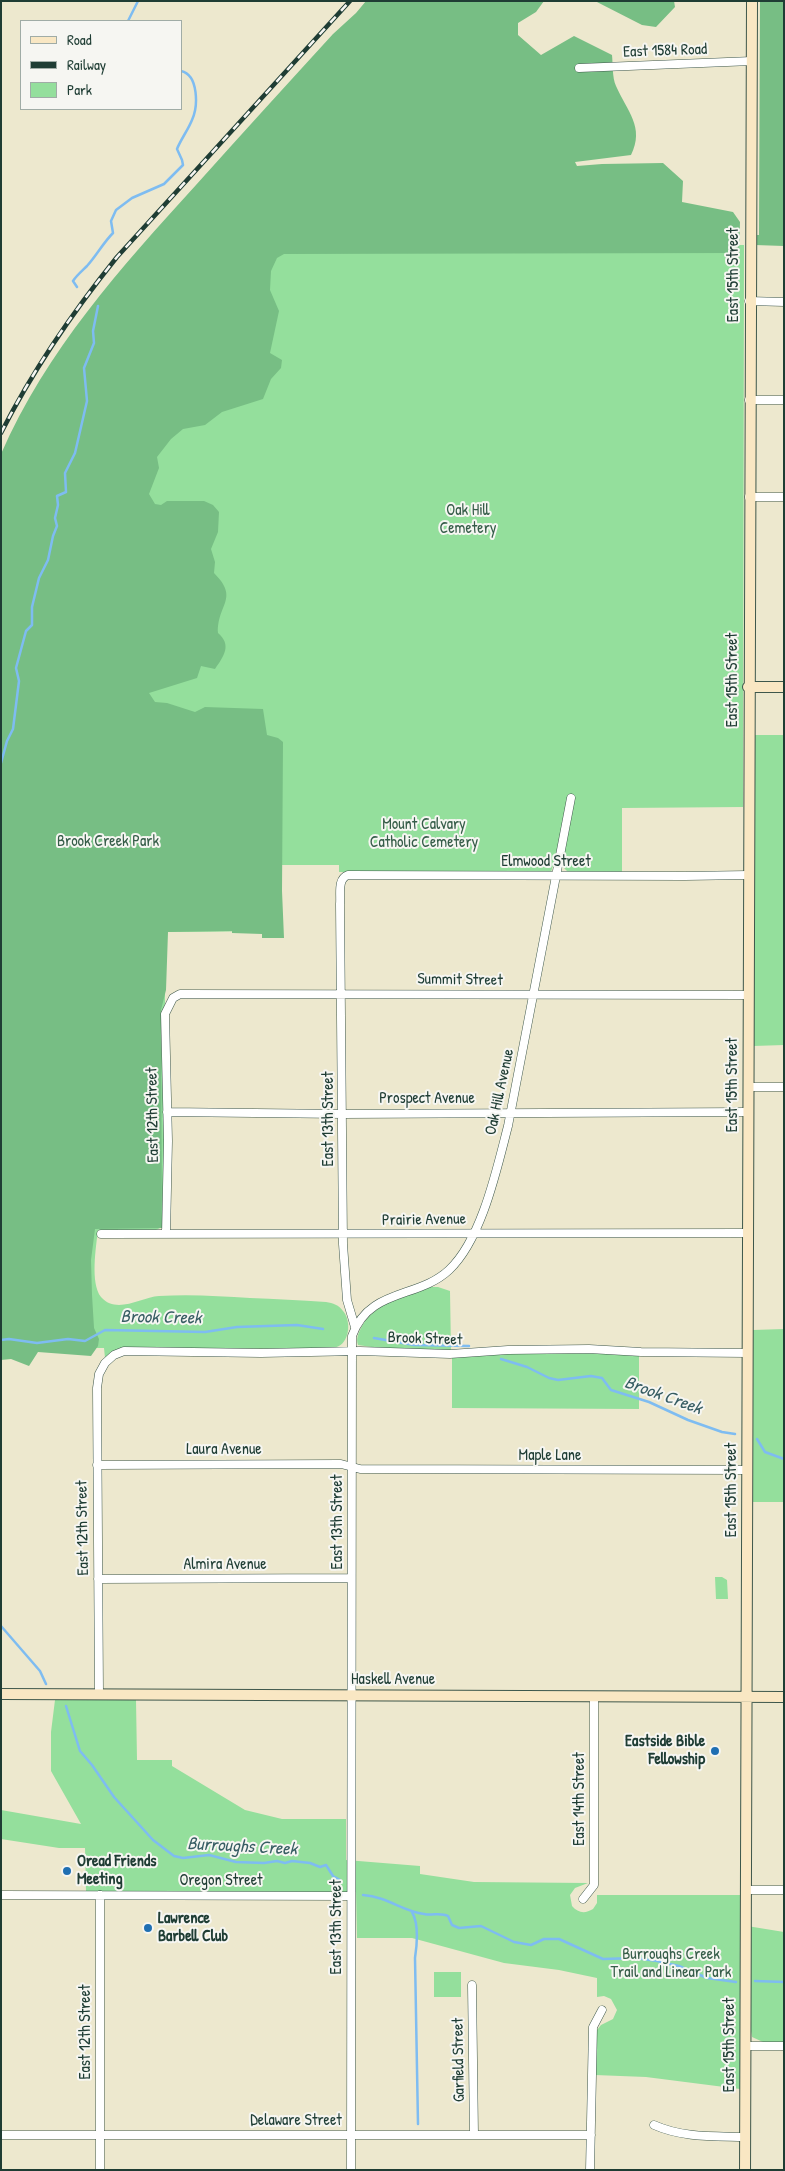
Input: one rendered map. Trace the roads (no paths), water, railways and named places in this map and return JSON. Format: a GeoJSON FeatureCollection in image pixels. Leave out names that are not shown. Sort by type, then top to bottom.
{"type":"FeatureCollection","features":[{"type":"Feature","properties":{"kind":"main road","name":"East 15th Street"},"geometry":{"type":"LineString","coordinates":[[745,2170],[749,301],[752,1]]}},
{"type":"Feature","properties":{"kind":"main road"},"geometry":{"type":"LineString","coordinates":[[748,687],[784,687]]}},
{"type":"Feature","properties":{"kind":"main road","name":"Haskell Avenue"},"geometry":{"type":"LineString","coordinates":[[1,1694],[784,1697]]}},
{"type":"Feature","properties":{"kind":"street","name":"East 1584 Road"},"geometry":{"type":"LineString","coordinates":[[579,68],[752,61]]}},
{"type":"Feature","properties":{"kind":"street"},"geometry":{"type":"LineString","coordinates":[[749,301],[784,302]]}},
{"type":"Feature","properties":{"kind":"street"},"geometry":{"type":"LineString","coordinates":[[749,400],[784,400]]}},
{"type":"Feature","properties":{"kind":"street"},"geometry":{"type":"LineString","coordinates":[[749,497],[784,497]]}},
{"type":"Feature","properties":{"kind":"street","name":"Oak Hill Avenue"},"geometry":{"type":"LineString","coordinates":[[355,1327],[362,1315],[378,1303],[432,1281],[448,1270],[464,1252],[474,1233],[496,1170],[511,1112],[572,798]]}},
{"type":"Feature","properties":{"kind":"street","name":"Elmwood Street"},"geometry":{"type":"LineString","coordinates":[[343,876],[748,875]]}},
{"type":"Feature","properties":{"kind":"street","name":"East 13th Street"},"geometry":{"type":"LineString","coordinates":[[343,876],[341,880],[340,904],[343,1234],[347,1300],[355,1327],[352,1336],[351,2170]]}},
{"type":"Feature","properties":{"kind":"street","name":"Summit Street"},"geometry":{"type":"LineString","coordinates":[[173,998],[186,993],[748,995]]}},
{"type":"Feature","properties":{"kind":"street","name":"East 12th Street"},"geometry":{"type":"LineString","coordinates":[[166,1234],[166,1014],[173,998]]}},
{"type":"Feature","properties":{"kind":"street"},"geometry":{"type":"LineString","coordinates":[[748,1087],[784,1087]]}},
{"type":"Feature","properties":{"kind":"street","name":"Prospect Avenue"},"geometry":{"type":"LineString","coordinates":[[167,1112],[342,1114],[748,1112]]}},
{"type":"Feature","properties":{"kind":"street","name":"Prairie Avenue"},"geometry":{"type":"LineString","coordinates":[[101,1234],[748,1233]]}},
{"type":"Feature","properties":{"kind":"street","name":"Brook Street"},"geometry":{"type":"LineString","coordinates":[[104,1363],[124,1351],[261,1353],[352,1351],[457,1354],[508,1350],[589,1349],[641,1352],[747,1353]]}},
{"type":"Feature","properties":{"kind":"street","name":"East 12th Street"},"geometry":{"type":"LineString","coordinates":[[99,1694],[97,1388],[99,1374],[104,1363]]}},
{"type":"Feature","properties":{"kind":"street","name":"Laura Avenue"},"geometry":{"type":"LineString","coordinates":[[97,1465],[209,1463],[341,1464],[352,1467]]}},
{"type":"Feature","properties":{"kind":"street","name":"Maple Lane"},"geometry":{"type":"LineString","coordinates":[[352,1467],[372,1469],[747,1470]]}},
{"type":"Feature","properties":{"kind":"street","name":"Almira Avenue"},"geometry":{"type":"LineString","coordinates":[[98,1579],[351,1578]]}},
{"type":"Feature","properties":{"kind":"street","name":"East 14th Street"},"geometry":{"type":"LineString","coordinates":[[583,1899],[594,1886],[594,1696]]}},
{"type":"Feature","properties":{"kind":"street"},"geometry":{"type":"LineString","coordinates":[[746,1890],[784,1890]]}},
{"type":"Feature","properties":{"kind":"street","name":"East 12th Street"},"geometry":{"type":"LineString","coordinates":[[100,1895],[100,2170]]}},
{"type":"Feature","properties":{"kind":"street","name":"Oregon Street"},"geometry":{"type":"LineString","coordinates":[[1,1896],[351,1896]]}},
{"type":"Feature","properties":{"kind":"street","name":"Garfield Street"},"geometry":{"type":"LineString","coordinates":[[472,1985],[474,2135]]}},
{"type":"Feature","properties":{"kind":"street"},"geometry":{"type":"LineString","coordinates":[[590,2170],[593,2027],[602,2010]]}},
{"type":"Feature","properties":{"kind":"street"},"geometry":{"type":"LineString","coordinates":[[745,2046],[784,2046]]}},
{"type":"Feature","properties":{"kind":"street"},"geometry":{"type":"LineString","coordinates":[[654,2125],[684,2135],[745,2137]]}},
{"type":"Feature","properties":{"kind":"street","name":"Delaware Street"},"geometry":{"type":"LineString","coordinates":[[1,2135],[591,2135]]}},
{"type":"Feature","properties":{"kind":"waterway","name":"Burroughs Creek"},"geometry":{"type":"LineString","coordinates":[[128,20],[138,1]]}},
{"type":"Feature","properties":{"kind":"waterway","name":"Burroughs Creek"},"geometry":{"type":"LineString","coordinates":[[77,287],[73,281],[91,262],[113,233],[111,221],[116,210],[132,198],[164,184],[183,165],[177,149],[192,120],[196,92],[191,79],[182,72]]}},
{"type":"Feature","properties":{"kind":"waterway","name":"Burroughs Creek"},"geometry":{"type":"LineString","coordinates":[[1,763],[7,741],[13,729],[19,681],[16,668],[26,631],[32,625],[32,607],[39,578],[48,560],[57,526],[55,518],[58,505],[57,496],[66,492],[65,473],[75,453],[87,401],[84,368],[94,343],[93,331],[98,306]]}},
{"type":"Feature","properties":{"kind":"waterway","name":"Brook Creek"},"geometry":{"type":"LineString","coordinates":[[1,1340],[9,1339],[37,1343],[68,1339],[85,1341],[105,1330],[205,1332],[237,1327],[297,1325],[323,1329]]}},
{"type":"Feature","properties":{"kind":"waterway","name":"Brook Creek"},"geometry":{"type":"LineString","coordinates":[[374,1338],[414,1345],[469,1346]]}},
{"type":"Feature","properties":{"kind":"waterway","name":"Brook Creek"},"geometry":{"type":"LineString","coordinates":[[501,1359],[558,1380],[591,1376],[602,1378],[611,1390],[649,1402],[688,1420],[722,1432],[735,1434]]}},
{"type":"Feature","properties":{"kind":"waterway","name":"Brook Creek"},"geometry":{"type":"LineString","coordinates":[[757,1439],[765,1452],[784,1459]]}},
{"type":"Feature","properties":{"kind":"waterway","name":"Burroughs Creek"},"geometry":{"type":"LineString","coordinates":[[1,1626],[40,1671],[46,1684]]}},
{"type":"Feature","properties":{"kind":"waterway","name":"Burroughs Creek"},"geometry":{"type":"LineString","coordinates":[[66,1706],[80,1751],[114,1797],[153,1840],[174,1856],[183,1858],[209,1855],[236,1862],[264,1863],[277,1861],[285,1863],[292,1861],[310,1863],[320,1867],[326,1865],[333,1876],[340,1880]]}},
{"type":"Feature","properties":{"kind":"waterway","name":"Burroughs Creek"},"geometry":{"type":"LineString","coordinates":[[363,1895],[380,1898],[416,1912],[448,1916],[452,1925],[459,1928],[481,1926],[514,1942],[531,1945],[544,1939],[559,1939],[603,1959],[636,1958],[657,1961],[679,1966],[707,1978],[736,1982]]}},
{"type":"Feature","properties":{"kind":"waterway"},"geometry":{"type":"LineString","coordinates":[[412,1912],[416,1922],[417,1935],[415,1958],[418,2124]]}},
{"type":"Feature","properties":{"kind":"waterway","name":"Burroughs Creek"},"geometry":{"type":"LineString","coordinates":[[755,1981],[784,1982]]}},
{"type":"Feature","properties":{"kind":"railway"},"geometry":{"type":"LineString","coordinates":[[1,433],[54,342],[117,257],[350,1]]}},
{"type":"Feature","properties":{"kind":"place","name":"Eastside Bible Fellowship"},"geometry":{"type":"Point","coordinates":[715,1751]}},
{"type":"Feature","properties":{"kind":"place","name":"Oread Friends Meeting"},"geometry":{"type":"Point","coordinates":[67,1871]}},
{"type":"Feature","properties":{"kind":"place","name":"Lawrence Barbell Club"},"geometry":{"type":"Point","coordinates":[148,1928]}},
{"type":"Feature","properties":{"kind":"park label","name":"Oak Hill Cemetery"},"geometry":{"type":"Point","coordinates":[468,520]}},
{"type":"Feature","properties":{"kind":"park label","name":"Mount Calvary Catholic Cemetery"},"geometry":{"type":"Point","coordinates":[424,834]}},
{"type":"Feature","properties":{"kind":"park label","name":"Brook Creek Park"},"geometry":{"type":"Point","coordinates":[108,842]}},
{"type":"Feature","properties":{"kind":"park label","name":"Burroughs Creek Trail and Linear Park"},"geometry":{"type":"Point","coordinates":[671,1964]}}]}
